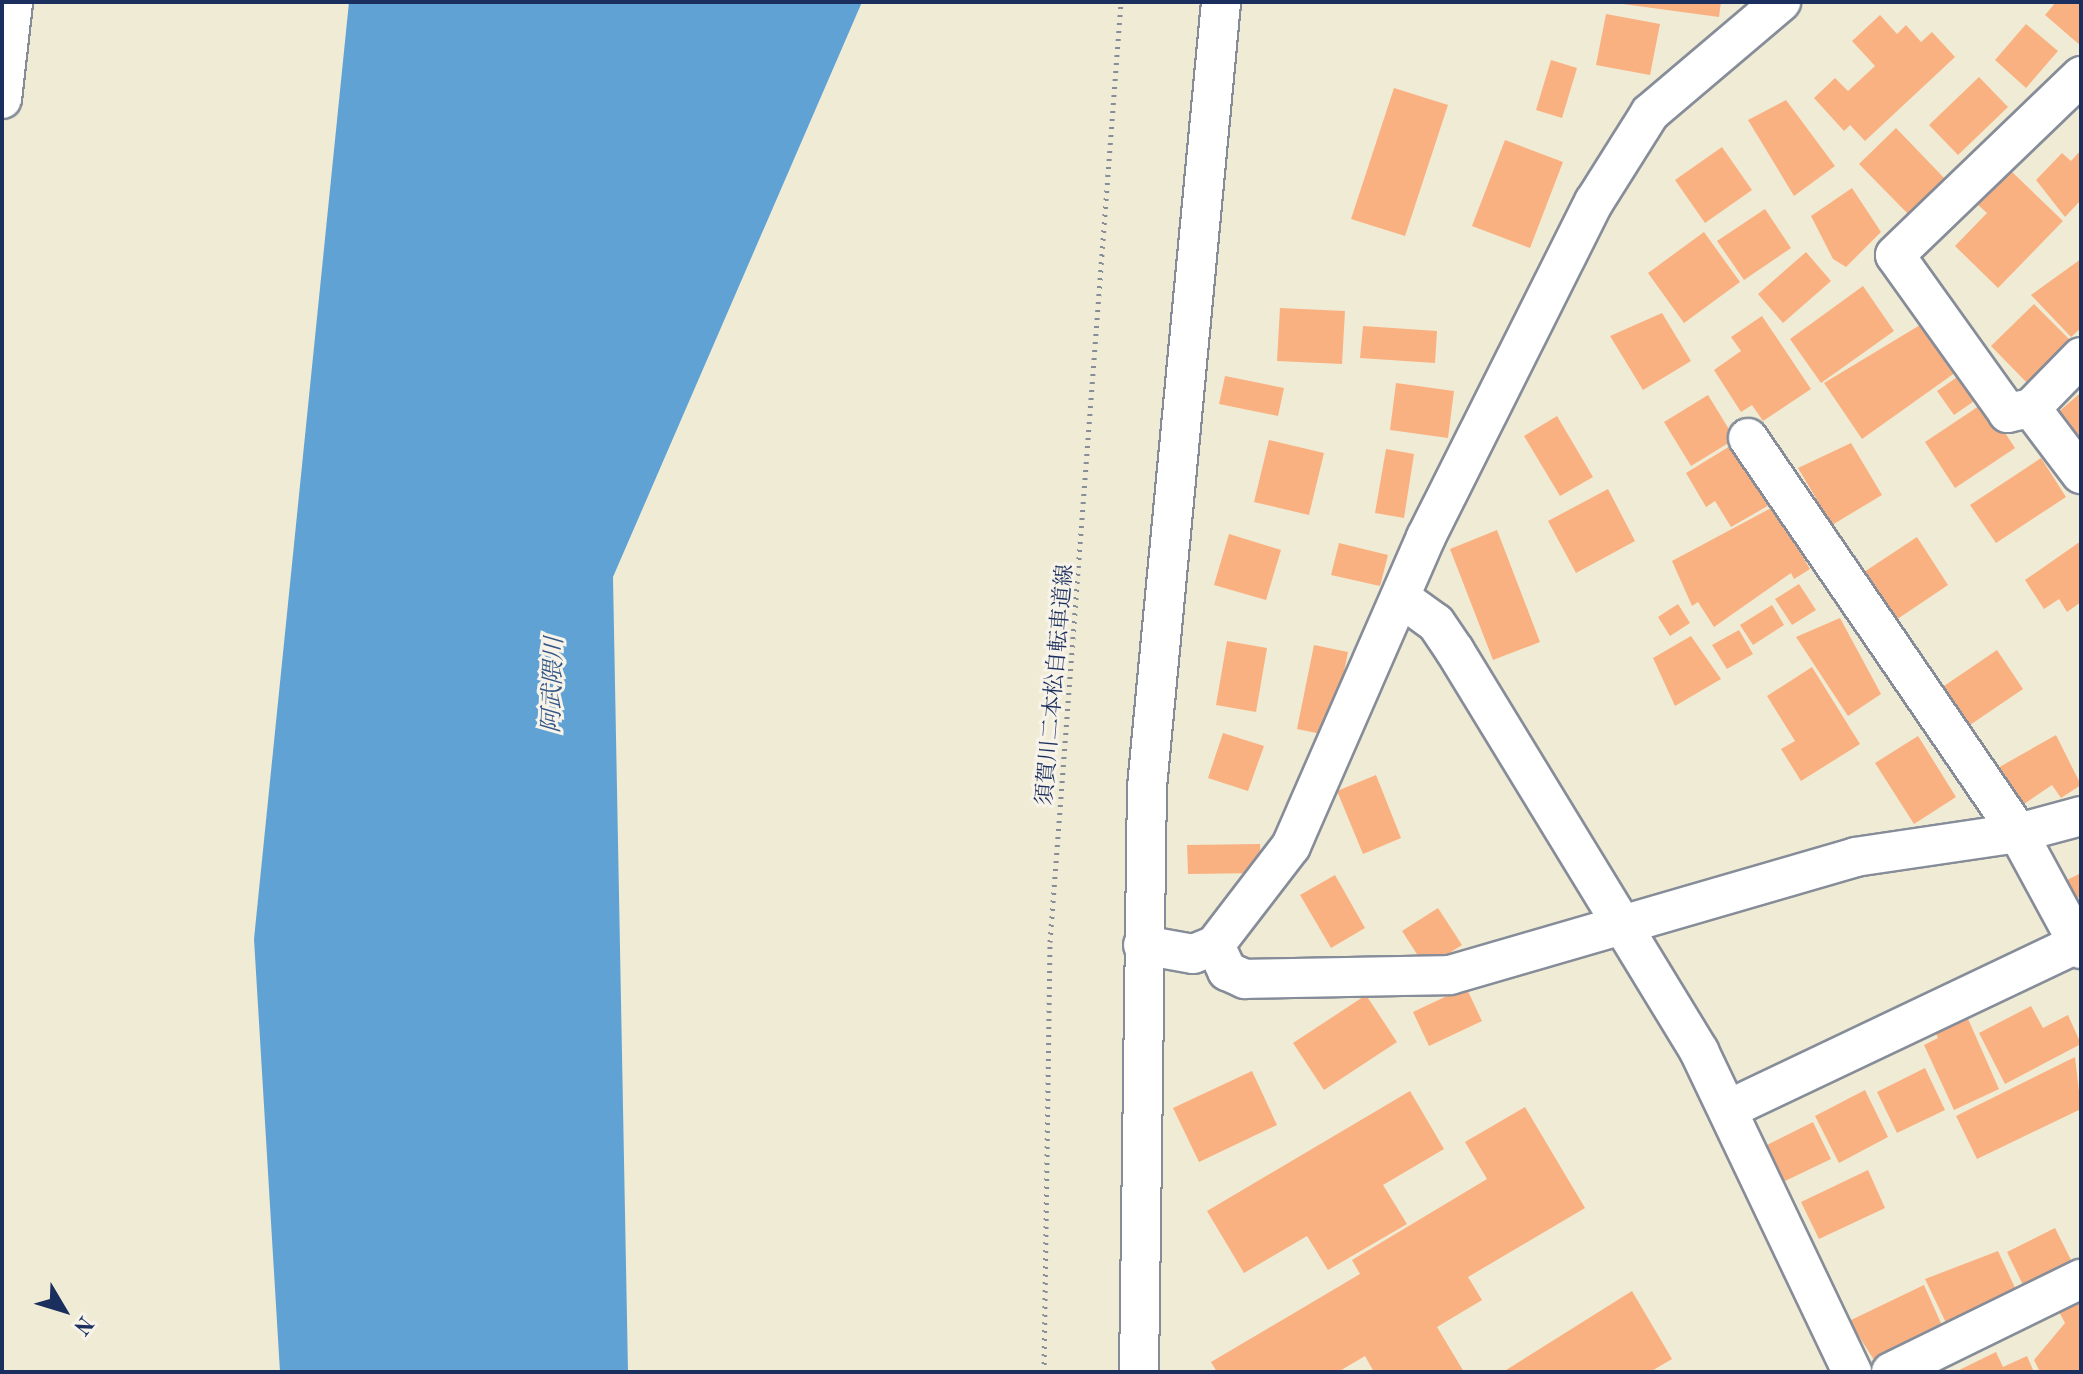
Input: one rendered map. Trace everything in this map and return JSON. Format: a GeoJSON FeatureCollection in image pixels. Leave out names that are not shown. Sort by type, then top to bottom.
{"type":"FeatureCollection","features":[{"type":"Feature","properties":{"kind":"street"},"geometry":{"type":"LineString","coordinates":[[2,99],[13,2]]}},
{"type":"Feature","properties":{"kind":"street"},"geometry":{"type":"LineString","coordinates":[[1139,1372],[1143,945],[1161,594],[1221,2]]}},
{"type":"Feature","properties":{"kind":"street"},"geometry":{"type":"LineString","coordinates":[[1143,945],[1193,954],[1215,945],[1291,846],[1495,393],[1629,145],[1686,76],[1781,2]]}},
{"type":"Feature","properties":{"kind":"street"},"geometry":{"type":"LineString","coordinates":[[2081,76],[1895,255],[2008,413],[2031,408],[2081,357]]}},
{"type":"Feature","properties":{"kind":"street"},"geometry":{"type":"LineString","coordinates":[[2031,408],[2081,474]]}},
{"type":"Feature","properties":{"kind":"street"},"geometry":{"type":"LineString","coordinates":[[1729,1109],[2080,946],[2018,833],[1748,438]]}},
{"type":"Feature","properties":{"kind":"street"},"geometry":{"type":"LineString","coordinates":[[1404,600],[1436,623],[1620,920],[1729,1109],[1852,1372]]}},
{"type":"Feature","properties":{"kind":"street"},"geometry":{"type":"LineString","coordinates":[[1215,945],[1227,971],[1245,979],[1431,976],[1488,966],[1620,920],[1855,857],[2018,833],[2081,816]]}},
{"type":"Feature","properties":{"kind":"street"},"geometry":{"type":"LineString","coordinates":[[1891,1372],[2081,1279]]}},
{"type":"Feature","properties":{"kind":"path","name":"須賀川二本松自転車道線"},"geometry":{"type":"LineString","coordinates":[[1044,1372],[1050,942],[1121,2]]}},
{"type":"Feature","properties":{"kind":"water","name":"阿武隈川"},"geometry":{"type":"Polygon","coordinates":[[[349,2],[862,2],[613,577],[628,1372],[280,1372],[254,939],[349,2]]]}},
{"type":"Feature","properties":{"kind":"building"},"geometry":{"type":"Polygon","coordinates":[[[1608,2],[1721,2],[1719,17],[1608,2]]]}},
{"type":"Feature","properties":{"kind":"building"},"geometry":{"type":"Polygon","coordinates":[[[2056,2],[2081,2],[2081,46],[2045,15],[2056,2]]]}},
{"type":"Feature","properties":{"kind":"building"},"geometry":{"type":"Polygon","coordinates":[[[1606,14],[1660,24],[1650,75],[1596,65],[1606,14]]]}},
{"type":"Feature","properties":{"kind":"building"},"geometry":{"type":"Polygon","coordinates":[[[1880,15],[1897,34],[1906,25],[1921,42],[1932,32],[1955,57],[1865,141],[1850,125],[1844,131],[1814,98],[1835,78],[1848,91],[1875,66],[1852,41],[1880,15]]]}},
{"type":"Feature","properties":{"kind":"building"},"geometry":{"type":"Polygon","coordinates":[[[2026,24],[2058,51],[2026,88],[1995,60],[2026,24]]]}},
{"type":"Feature","properties":{"kind":"building"},"geometry":{"type":"Polygon","coordinates":[[[1551,60],[1577,68],[1562,118],[1536,110],[1551,60]]]}},
{"type":"Feature","properties":{"kind":"building"},"geometry":{"type":"Polygon","coordinates":[[[1979,77],[2008,107],[1958,155],[1929,125],[1979,77]]]}},
{"type":"Feature","properties":{"kind":"building"},"geometry":{"type":"Polygon","coordinates":[[[1394,88],[1448,105],[1405,236],[1351,219],[1394,88]]]}},
{"type":"Feature","properties":{"kind":"building"},"geometry":{"type":"Polygon","coordinates":[[[1786,100],[1835,166],[1794,196],[1748,120],[1786,100]]]}},
{"type":"Feature","properties":{"kind":"building"},"geometry":{"type":"Polygon","coordinates":[[[1896,128],[1947,181],[1910,216],[1859,164],[1896,128]]]}},
{"type":"Feature","properties":{"kind":"building"},"geometry":{"type":"Polygon","coordinates":[[[1505,140],[1563,162],[1530,248],[1472,226],[1505,140]]]}},
{"type":"Feature","properties":{"kind":"building"},"geometry":{"type":"Polygon","coordinates":[[[1722,147],[1752,190],[1705,223],[1675,180],[1722,147]]]}},
{"type":"Feature","properties":{"kind":"building"},"geometry":{"type":"Polygon","coordinates":[[[2081,150],[2081,200],[2065,217],[2036,180],[2062,153],[2071,161],[2081,150]]]}},
{"type":"Feature","properties":{"kind":"building"},"geometry":{"type":"Polygon","coordinates":[[[2010,170],[2063,221],[1998,288],[1955,246],[1987,213],[1977,204],[2010,170]]]}},
{"type":"Feature","properties":{"kind":"building"},"geometry":{"type":"Polygon","coordinates":[[[1852,188],[1881,232],[1846,267],[1833,259],[1811,216],[1852,188]]]}},
{"type":"Feature","properties":{"kind":"building"},"geometry":{"type":"Polygon","coordinates":[[[1765,209],[1791,248],[1744,280],[1717,241],[1765,209]]]}},
{"type":"Feature","properties":{"kind":"building"},"geometry":{"type":"Polygon","coordinates":[[[1704,232],[1740,282],[1684,323],[1648,273],[1704,232]]]}},
{"type":"Feature","properties":{"kind":"building"},"geometry":{"type":"Polygon","coordinates":[[[1806,252],[1831,281],[1783,323],[1758,294],[1806,252]]]}},
{"type":"Feature","properties":{"kind":"building"},"geometry":{"type":"Polygon","coordinates":[[[2081,259],[2081,328],[2071,337],[2031,295],[2081,259]]]}},
{"type":"Feature","properties":{"kind":"building"},"geometry":{"type":"Polygon","coordinates":[[[1863,286],[1894,331],[1821,383],[1790,339],[1863,286]]]}},
{"type":"Feature","properties":{"kind":"building"},"geometry":{"type":"Polygon","coordinates":[[[2034,304],[2076,346],[2033,389],[1991,346],[2034,304]]]}},
{"type":"Feature","properties":{"kind":"building"},"geometry":{"type":"Polygon","coordinates":[[[1280,308],[1345,311],[1342,364],[1277,361],[1280,308]]]}},
{"type":"Feature","properties":{"kind":"building"},"geometry":{"type":"Polygon","coordinates":[[[1662,313],[1691,361],[1643,390],[1610,336],[1662,313]]]}},
{"type":"Feature","properties":{"kind":"building"},"geometry":{"type":"Polygon","coordinates":[[[1762,316],[1811,389],[1763,421],[1752,405],[1741,412],[1714,370],[1741,351],[1731,337],[1762,316]]]}},
{"type":"Feature","properties":{"kind":"building"},"geometry":{"type":"Polygon","coordinates":[[[1925,322],[1959,370],[1862,439],[1824,383],[1925,322]]]}},
{"type":"Feature","properties":{"kind":"building"},"geometry":{"type":"Polygon","coordinates":[[[1363,326],[1437,331],[1435,363],[1360,358],[1363,326]]]}},
{"type":"Feature","properties":{"kind":"building"},"geometry":{"type":"Polygon","coordinates":[[[1963,373],[1980,397],[1954,415],[1937,391],[1963,373]]]}},
{"type":"Feature","properties":{"kind":"building"},"geometry":{"type":"Polygon","coordinates":[[[1225,376],[1284,388],[1278,416],[1219,404],[1225,376]]]}},
{"type":"Feature","properties":{"kind":"building"},"geometry":{"type":"Polygon","coordinates":[[[1396,383],[1454,391],[1448,438],[1390,430],[1396,383]]]}},
{"type":"Feature","properties":{"kind":"building"},"geometry":{"type":"Polygon","coordinates":[[[2079,394],[2081,438],[2069,448],[2047,422],[2079,394]]]}},
{"type":"Feature","properties":{"kind":"building"},"geometry":{"type":"Polygon","coordinates":[[[1708,395],[1735,439],[1691,466],[1664,422],[1708,395]]]}},
{"type":"Feature","properties":{"kind":"building"},"geometry":{"type":"Polygon","coordinates":[[[1985,402],[2015,448],[1955,488],[1925,442],[1985,402]]]}},
{"type":"Feature","properties":{"kind":"building"},"geometry":{"type":"Polygon","coordinates":[[[1557,416],[1593,477],[1560,496],[1524,436],[1557,416]]]}},
{"type":"Feature","properties":{"kind":"building"},"geometry":{"type":"Polygon","coordinates":[[[1269,440],[1324,453],[1309,515],[1254,502],[1269,440]]]}},
{"type":"Feature","properties":{"kind":"building"},"geometry":{"type":"Polygon","coordinates":[[[1735,443],[1771,504],[1731,527],[1715,501],[1706,507],[1686,473],[1735,443]]]}},
{"type":"Feature","properties":{"kind":"building"},"geometry":{"type":"Polygon","coordinates":[[[1851,443],[1882,495],[1832,525],[1798,468],[1851,443]]]}},
{"type":"Feature","properties":{"kind":"building"},"geometry":{"type":"Polygon","coordinates":[[[1386,449],[1414,454],[1404,518],[1375,513],[1386,449]]]}},
{"type":"Feature","properties":{"kind":"building"},"geometry":{"type":"Polygon","coordinates":[[[2041,458],[2066,497],[1996,543],[1970,505],[2041,458]]]}},
{"type":"Feature","properties":{"kind":"building"},"geometry":{"type":"Polygon","coordinates":[[[1608,489],[1635,541],[1576,573],[1548,521],[1608,489]]]}},
{"type":"Feature","properties":{"kind":"building"},"geometry":{"type":"Polygon","coordinates":[[[1773,507],[1810,569],[1794,579],[1791,573],[1714,627],[1698,602],[1692,606],[1672,561],[1773,507]]]}},
{"type":"Feature","properties":{"kind":"building"},"geometry":{"type":"Polygon","coordinates":[[[1497,530],[1540,642],[1493,660],[1450,549],[1497,530]]]}},
{"type":"Feature","properties":{"kind":"building"},"geometry":{"type":"Polygon","coordinates":[[[1229,534],[1281,550],[1266,600],[1214,585],[1229,534]]]}},
{"type":"Feature","properties":{"kind":"building"},"geometry":{"type":"Polygon","coordinates":[[[1917,537],[1948,585],[1893,622],[1861,574],[1917,537]]]}},
{"type":"Feature","properties":{"kind":"building"},"geometry":{"type":"Polygon","coordinates":[[[2081,541],[2081,602],[2067,612],[2059,599],[2044,609],[2025,580],[2081,541]]]}},
{"type":"Feature","properties":{"kind":"building"},"geometry":{"type":"Polygon","coordinates":[[[1339,543],[1388,555],[1380,586],[1331,575],[1339,543]]]}},
{"type":"Feature","properties":{"kind":"building"},"geometry":{"type":"Polygon","coordinates":[[[1799,584],[1816,610],[1792,625],[1775,599],[1799,584]]]}},
{"type":"Feature","properties":{"kind":"building"},"geometry":{"type":"Polygon","coordinates":[[[1678,604],[1690,623],[1670,636],[1658,617],[1678,604]]]}},
{"type":"Feature","properties":{"kind":"building"},"geometry":{"type":"Polygon","coordinates":[[[1772,605],[1784,625],[1753,645],[1740,625],[1772,605]]]}},
{"type":"Feature","properties":{"kind":"building"},"geometry":{"type":"Polygon","coordinates":[[[1840,618],[1881,694],[1848,716],[1796,637],[1840,618]]]}},
{"type":"Feature","properties":{"kind":"building"},"geometry":{"type":"Polygon","coordinates":[[[1739,630],[1753,654],[1727,669],[1712,645],[1739,630]]]}},
{"type":"Feature","properties":{"kind":"building"},"geometry":{"type":"Polygon","coordinates":[[[1691,636],[1721,679],[1675,706],[1653,658],[1691,636]]]}},
{"type":"Feature","properties":{"kind":"building"},"geometry":{"type":"Polygon","coordinates":[[[1227,641],[1267,648],[1256,712],[1216,705],[1227,641]]]}},
{"type":"Feature","properties":{"kind":"building"},"geometry":{"type":"Polygon","coordinates":[[[1314,645],[1348,652],[1331,736],[1297,729],[1314,645]]]}},
{"type":"Feature","properties":{"kind":"building"},"geometry":{"type":"Polygon","coordinates":[[[1997,650],[2023,689],[1967,727],[1941,688],[1997,650]]]}},
{"type":"Feature","properties":{"kind":"building"},"geometry":{"type":"Polygon","coordinates":[[[1812,667],[1860,744],[1801,781],[1781,749],[1795,741],[1767,696],[1812,667]]]}},
{"type":"Feature","properties":{"kind":"building"},"geometry":{"type":"Polygon","coordinates":[[[1223,733],[1264,746],[1248,791],[1208,778],[1223,733]]]}},
{"type":"Feature","properties":{"kind":"building"},"geometry":{"type":"Polygon","coordinates":[[[2056,735],[2081,785],[2061,798],[2052,785],[2021,806],[1996,769],[2056,735]]]}},
{"type":"Feature","properties":{"kind":"building"},"geometry":{"type":"Polygon","coordinates":[[[1918,736],[1956,797],[1914,824],[1875,763],[1918,736]]]}},
{"type":"Feature","properties":{"kind":"building"},"geometry":{"type":"Polygon","coordinates":[[[1376,775],[1401,838],[1363,854],[1337,791],[1376,775]]]}},
{"type":"Feature","properties":{"kind":"building"},"geometry":{"type":"Polygon","coordinates":[[[1260,844],[1261,873],[1188,874],[1187,845],[1260,844]]]}},
{"type":"Feature","properties":{"kind":"building"},"geometry":{"type":"Polygon","coordinates":[[[2081,873],[2081,896],[2072,901],[2063,882],[2081,873]]]}},
{"type":"Feature","properties":{"kind":"building"},"geometry":{"type":"Polygon","coordinates":[[[1335,875],[1365,928],[1331,948],[1300,895],[1335,875]]]}},
{"type":"Feature","properties":{"kind":"building"},"geometry":{"type":"Polygon","coordinates":[[[1438,908],[1462,945],[1426,968],[1402,931],[1438,908]]]}},
{"type":"Feature","properties":{"kind":"building"},"geometry":{"type":"Polygon","coordinates":[[[1466,987],[1482,1021],[1429,1046],[1413,1012],[1466,987]]]}},
{"type":"Feature","properties":{"kind":"building"},"geometry":{"type":"Polygon","coordinates":[[[1366,995],[1397,1042],[1324,1090],[1293,1043],[1366,995]]]}},
{"type":"Feature","properties":{"kind":"building"},"geometry":{"type":"Polygon","coordinates":[[[2031,1006],[2043,1028],[2068,1015],[2081,1044],[2005,1084],[1979,1033],[2031,1006]]]}},
{"type":"Feature","properties":{"kind":"building"},"geometry":{"type":"Polygon","coordinates":[[[1965,1012],[1999,1089],[1954,1110],[1924,1045],[1938,1038],[1933,1027],[1965,1012]]]}},
{"type":"Feature","properties":{"kind":"building"},"geometry":{"type":"Polygon","coordinates":[[[2075,1057],[2081,1109],[1977,1159],[1956,1116],[2075,1057]]]}},
{"type":"Feature","properties":{"kind":"building"},"geometry":{"type":"Polygon","coordinates":[[[1925,1068],[1945,1110],[1897,1133],[1877,1092],[1925,1068]]]}},
{"type":"Feature","properties":{"kind":"building"},"geometry":{"type":"Polygon","coordinates":[[[1252,1071],[1277,1125],[1199,1162],[1173,1108],[1252,1071]]]}},
{"type":"Feature","properties":{"kind":"building"},"geometry":{"type":"Polygon","coordinates":[[[1865,1090],[1888,1137],[1839,1163],[1815,1116],[1865,1090]]]}},
{"type":"Feature","properties":{"kind":"building"},"geometry":{"type":"Polygon","coordinates":[[[1410,1091],[1444,1149],[1383,1185],[1407,1224],[1328,1270],[1307,1236],[1244,1273],[1207,1211],[1410,1091]]]}},
{"type":"Feature","properties":{"kind":"building"},"geometry":{"type":"Polygon","coordinates":[[[1525,1107],[1585,1208],[1468,1277],[1482,1300],[1437,1327],[1464,1372],[1374,1372],[1365,1356],[1338,1372],[1217,1372],[1211,1362],[1360,1274],[1352,1260],[1487,1179],[1465,1142],[1525,1107]]]}},
{"type":"Feature","properties":{"kind":"building"},"geometry":{"type":"Polygon","coordinates":[[[1813,1122],[1831,1159],[1783,1182],[1765,1146],[1813,1122]]]}},
{"type":"Feature","properties":{"kind":"building"},"geometry":{"type":"Polygon","coordinates":[[[1868,1170],[1885,1208],[1819,1239],[1801,1202],[1868,1170]]]}},
{"type":"Feature","properties":{"kind":"building"},"geometry":{"type":"Polygon","coordinates":[[[2055,1228],[2073,1264],[2024,1287],[2007,1252],[2055,1228]]]}},
{"type":"Feature","properties":{"kind":"building"},"geometry":{"type":"Polygon","coordinates":[[[1998,1251],[2017,1292],[1949,1329],[1925,1279],[1998,1251]]]}},
{"type":"Feature","properties":{"kind":"building"},"geometry":{"type":"Polygon","coordinates":[[[1924,1285],[1944,1330],[1876,1363],[1849,1321],[1924,1285]]]}},
{"type":"Feature","properties":{"kind":"building"},"geometry":{"type":"Polygon","coordinates":[[[1632,1291],[1672,1359],[1650,1372],[1503,1372],[1632,1291]]]}},
{"type":"Feature","properties":{"kind":"building"},"geometry":{"type":"Polygon","coordinates":[[[2081,1299],[2081,1372],[2040,1372],[2034,1360],[2065,1323],[2058,1310],[2081,1299]]]}},
{"type":"Feature","properties":{"kind":"building"},"geometry":{"type":"Polygon","coordinates":[[[1996,1352],[2003,1367],[2027,1356],[2034,1372],[1955,1372],[1996,1352]]]}}]}
